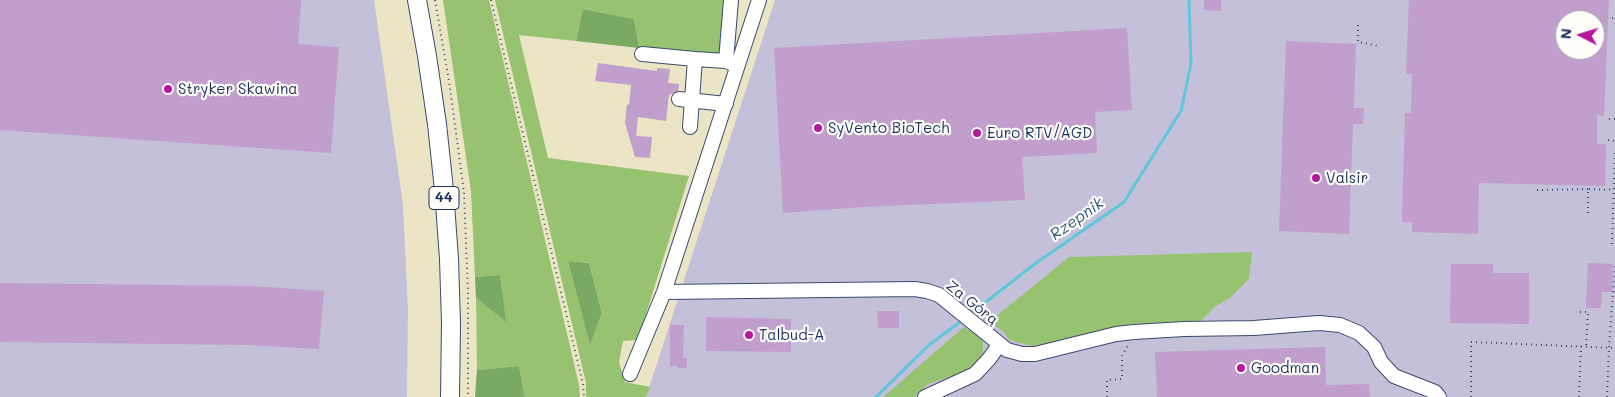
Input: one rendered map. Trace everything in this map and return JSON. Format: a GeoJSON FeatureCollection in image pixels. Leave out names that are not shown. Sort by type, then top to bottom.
{"type":"FeatureCollection","features":[{"type":"Feature","properties":{"kind":"main road","name":"44"},"geometry":{"type":"LineString","coordinates":[[417,0],[431,86],[444,190],[451,323],[450,397]]}},
{"type":"Feature","properties":{"kind":"street"},"geometry":{"type":"LineString","coordinates":[[630,374],[664,292],[726,104],[732,63],[731,0]]}},
{"type":"Feature","properties":{"kind":"street"},"geometry":{"type":"LineString","coordinates":[[732,63],[759,0]]}},
{"type":"Feature","properties":{"kind":"street"},"geometry":{"type":"LineString","coordinates":[[642,54],[732,63]]}},
{"type":"Feature","properties":{"kind":"street"},"geometry":{"type":"LineString","coordinates":[[690,127],[686,99],[696,59]]}},
{"type":"Feature","properties":{"kind":"street"},"geometry":{"type":"LineString","coordinates":[[686,99],[726,104]]}},
{"type":"Feature","properties":{"kind":"street","name":"Za Górą"},"geometry":{"type":"LineString","coordinates":[[664,292],[915,289],[939,295],[999,344],[1008,350],[1022,354],[1035,354],[1116,334],[1134,332],[1254,328],[1319,323],[1340,325],[1359,333],[1374,347],[1381,362],[1394,376],[1437,395]]}},
{"type":"Feature","properties":{"kind":"street"},"geometry":{"type":"LineString","coordinates":[[925,397],[974,374],[989,359],[999,344]]}},
{"type":"Feature","properties":{"kind":"path"},"geometry":{"type":"LineString","coordinates":[[492,0],[584,397]]}},
{"type":"Feature","properties":{"kind":"path"},"geometry":{"type":"LineString","coordinates":[[1358,24],[1358,42],[1379,46]]}},
{"type":"Feature","properties":{"kind":"path"},"geometry":{"type":"LineString","coordinates":[[1609,119],[1615,119]]}},
{"type":"Feature","properties":{"kind":"path"},"geometry":{"type":"LineString","coordinates":[[1608,140],[1615,141]]}},
{"type":"Feature","properties":{"kind":"path"},"geometry":{"type":"LineString","coordinates":[[1612,244],[1614,235],[1615,150]]}},
{"type":"Feature","properties":{"kind":"path"},"geometry":{"type":"LineString","coordinates":[[1537,190],[1614,190]]}},
{"type":"Feature","properties":{"kind":"path"},"geometry":{"type":"LineString","coordinates":[[1588,190],[1588,213]]}},
{"type":"Feature","properties":{"kind":"path"},"geometry":{"type":"LineString","coordinates":[[1607,397],[1608,347],[1615,265]]}},
{"type":"Feature","properties":{"kind":"path"},"geometry":{"type":"LineString","coordinates":[[1580,312],[1588,312],[1586,346]]}},
{"type":"Feature","properties":{"kind":"path"},"geometry":{"type":"LineString","coordinates":[[1471,397],[1471,342],[1615,348]]}},
{"type":"Feature","properties":{"kind":"path"},"geometry":{"type":"LineString","coordinates":[[1107,397],[1107,380],[1122,379],[1122,356],[1129,344]]}},
{"type":"Feature","properties":{"kind":"path"},"geometry":{"type":"LineString","coordinates":[[1579,397],[1581,346]]}},
{"type":"Feature","properties":{"kind":"shaded area"},"geometry":{"type":"Polygon","coordinates":[[[0,0],[374,0],[403,205],[408,310],[407,397],[0,397],[0,0]]]}},
{"type":"Feature","properties":{"kind":"shaded area"},"geometry":{"type":"Polygon","coordinates":[[[775,0],[1615,0],[1615,397],[646,397],[775,0]]]}},
{"type":"Feature","properties":{"kind":"green space"},"geometry":{"type":"Polygon","coordinates":[[[443,0],[489,0],[579,385],[580,397],[525,397],[519,366],[477,370],[476,298],[505,321],[500,275],[475,277],[471,191],[443,0]]]}},
{"type":"Feature","properties":{"kind":"green space"},"geometry":{"type":"Polygon","coordinates":[[[495,0],[725,0],[721,57],[639,48],[634,19],[583,9],[576,41],[519,35],[548,158],[689,176],[638,340],[623,341],[619,362],[625,382],[650,387],[646,397],[586,397],[586,383],[495,0]],[[568,261],[590,344],[602,313],[589,263],[568,261]]]}},
{"type":"Feature","properties":{"kind":"green space"},"geometry":{"type":"Polygon","coordinates":[[[583,9],[634,19],[639,48],[576,41],[583,9]]]}},
{"type":"Feature","properties":{"kind":"green space"},"geometry":{"type":"Polygon","coordinates":[[[1252,252],[1249,279],[1230,298],[1216,306],[1200,322],[1121,326],[1053,343],[1032,346],[1009,340],[1004,332],[989,322],[1069,257],[1252,252]]]}},
{"type":"Feature","properties":{"kind":"green space"},"geometry":{"type":"Polygon","coordinates":[[[568,261],[589,263],[602,313],[590,345],[568,261]]]}},
{"type":"Feature","properties":{"kind":"green space"},"geometry":{"type":"Polygon","coordinates":[[[500,275],[506,322],[476,298],[475,277],[500,275]]]}},
{"type":"Feature","properties":{"kind":"green space"},"geometry":{"type":"Polygon","coordinates":[[[964,327],[983,338],[983,352],[980,360],[967,371],[928,384],[914,397],[883,397],[964,327]]]}},
{"type":"Feature","properties":{"kind":"green space"},"geometry":{"type":"Polygon","coordinates":[[[519,366],[525,397],[475,397],[477,370],[519,366]]]}},
{"type":"Feature","properties":{"kind":"building","name":"Stryker Skawina"},"geometry":{"type":"Polygon","coordinates":[[[0,0],[301,0],[298,44],[339,47],[331,153],[0,130],[0,0]]]}},
{"type":"Feature","properties":{"kind":"building"},"geometry":{"type":"Polygon","coordinates":[[[1204,0],[1221,0],[1221,11],[1204,10],[1204,0]]]}},
{"type":"Feature","properties":{"kind":"building"},"geometry":{"type":"Polygon","coordinates":[[[1409,0],[1609,0],[1604,116],[1597,115],[1597,144],[1606,144],[1605,186],[1479,183],[1478,234],[1412,232],[1412,222],[1402,222],[1405,113],[1411,113],[1412,74],[1406,74],[1409,0]]]}},
{"type":"Feature","properties":{"kind":"building","name":"Euro RTV/AGD"},"geometry":{"type":"Polygon","coordinates":[[[1127,28],[1132,110],[1095,112],[1097,153],[1022,157],[1025,200],[863,207],[783,213],[774,48],[1127,28]]]}},
{"type":"Feature","properties":{"kind":"building","name":"Valsir"},"geometry":{"type":"Polygon","coordinates":[[[1286,41],[1356,44],[1354,108],[1364,108],[1363,124],[1353,124],[1349,234],[1279,231],[1286,41]]]}},
{"type":"Feature","properties":{"kind":"building"},"geometry":{"type":"Polygon","coordinates":[[[598,63],[657,71],[657,68],[670,69],[668,83],[679,84],[678,91],[669,95],[666,121],[638,117],[636,136],[652,137],[650,158],[635,157],[625,123],[631,85],[595,81],[598,63]]]}},
{"type":"Feature","properties":{"kind":"building"},"geometry":{"type":"Polygon","coordinates":[[[1588,263],[1613,264],[1612,292],[1602,292],[1601,308],[1586,308],[1588,263]]]}},
{"type":"Feature","properties":{"kind":"building"},"geometry":{"type":"Polygon","coordinates":[[[1451,264],[1493,264],[1493,273],[1529,273],[1529,324],[1450,323],[1451,264]]]}},
{"type":"Feature","properties":{"kind":"building"},"geometry":{"type":"Polygon","coordinates":[[[0,283],[252,286],[324,291],[319,349],[248,345],[0,342],[0,283]]]}},
{"type":"Feature","properties":{"kind":"building"},"geometry":{"type":"Polygon","coordinates":[[[877,311],[899,311],[899,328],[878,328],[877,311]]]}},
{"type":"Feature","properties":{"kind":"building","name":"Talbud-A"},"geometry":{"type":"Polygon","coordinates":[[[706,317],[791,319],[791,352],[706,351],[706,317]]]}},
{"type":"Feature","properties":{"kind":"building"},"geometry":{"type":"Polygon","coordinates":[[[670,325],[684,325],[683,358],[687,358],[687,368],[670,366],[670,325]]]}},
{"type":"Feature","properties":{"kind":"building","name":"Goodman"},"geometry":{"type":"Polygon","coordinates":[[[1325,347],[1326,385],[1369,384],[1370,397],[1157,397],[1155,352],[1325,347]]]}},
{"type":"Feature","properties":{"kind":"waterway","name":"Rzepnik"},"geometry":{"type":"LineString","coordinates":[[969,315],[1036,263],[1124,202],[1181,111],[1191,64],[1189,0]]}},
{"type":"Feature","properties":{"kind":"waterway","name":"Rzepnik"},"geometry":{"type":"LineString","coordinates":[[876,397],[929,345],[964,319]]}},
{"type":"Feature","properties":{"kind":"place","name":"Stryker Skawina"},"geometry":{"type":"Point","coordinates":[168,89]}},
{"type":"Feature","properties":{"kind":"place","name":"SyVento BioTech"},"geometry":{"type":"Point","coordinates":[818,128]}},
{"type":"Feature","properties":{"kind":"place","name":"Euro RTV/AGD"},"geometry":{"type":"Point","coordinates":[977,133]}},
{"type":"Feature","properties":{"kind":"place","name":"Valsir"},"geometry":{"type":"Point","coordinates":[1316,178]}},
{"type":"Feature","properties":{"kind":"place","name":"Talbud-A"},"geometry":{"type":"Point","coordinates":[749,335]}},
{"type":"Feature","properties":{"kind":"place","name":"Goodman"},"geometry":{"type":"Point","coordinates":[1241,368]}}]}
